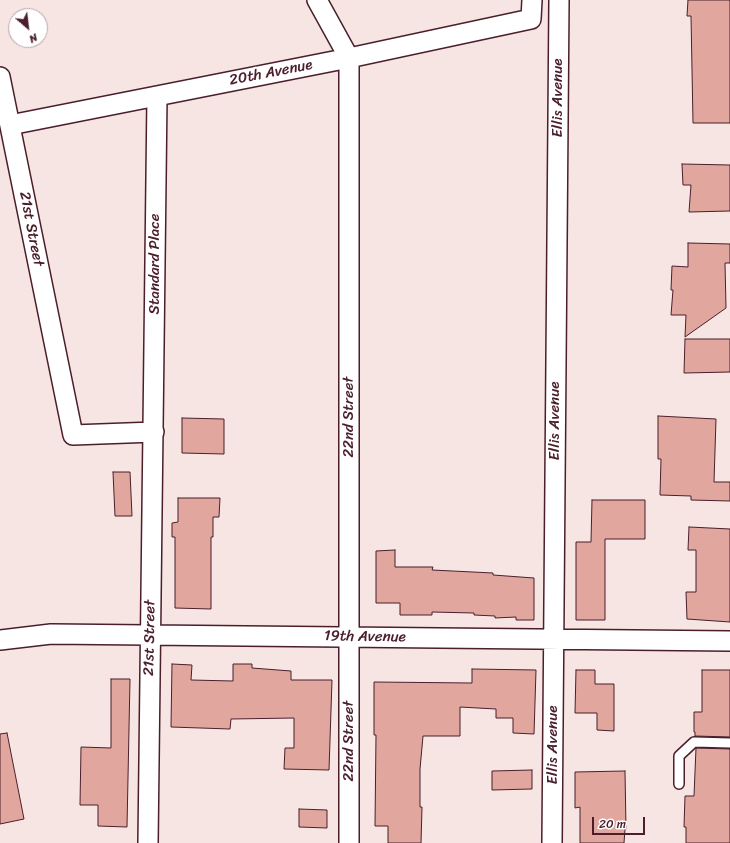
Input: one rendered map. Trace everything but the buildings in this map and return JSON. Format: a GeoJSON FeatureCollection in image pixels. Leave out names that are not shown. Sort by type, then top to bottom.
{"type":"FeatureCollection","features":[{"type":"Feature","properties":{"kind":"street","name":"22nd Street"},"geometry":{"type":"LineString","coordinates":[[317,0],[349,58],[349,843]]}},
{"type":"Feature","properties":{"kind":"street","name":"20th Avenue"},"geometry":{"type":"LineString","coordinates":[[10,125],[349,58],[531,19],[532,0]]}},
{"type":"Feature","properties":{"kind":"street","name":"Ellis Avenue"},"geometry":{"type":"LineString","coordinates":[[552,843],[559,0]]}},
{"type":"Feature","properties":{"kind":"street","name":"21st Street"},"geometry":{"type":"LineString","coordinates":[[0,77],[73,435],[154,432],[148,843]]}},
{"type":"Feature","properties":{"kind":"street","name":"Standard Place"},"geometry":{"type":"LineString","coordinates":[[154,432],[157,96]]}},
{"type":"Feature","properties":{"kind":"street","name":"19th Avenue"},"geometry":{"type":"LineString","coordinates":[[0,640],[37,634],[730,641]]}},
{"type":"Feature","properties":{"kind":"lane"},"geometry":{"type":"LineString","coordinates":[[679,784],[679,756],[694,742],[730,743]]}}]}
